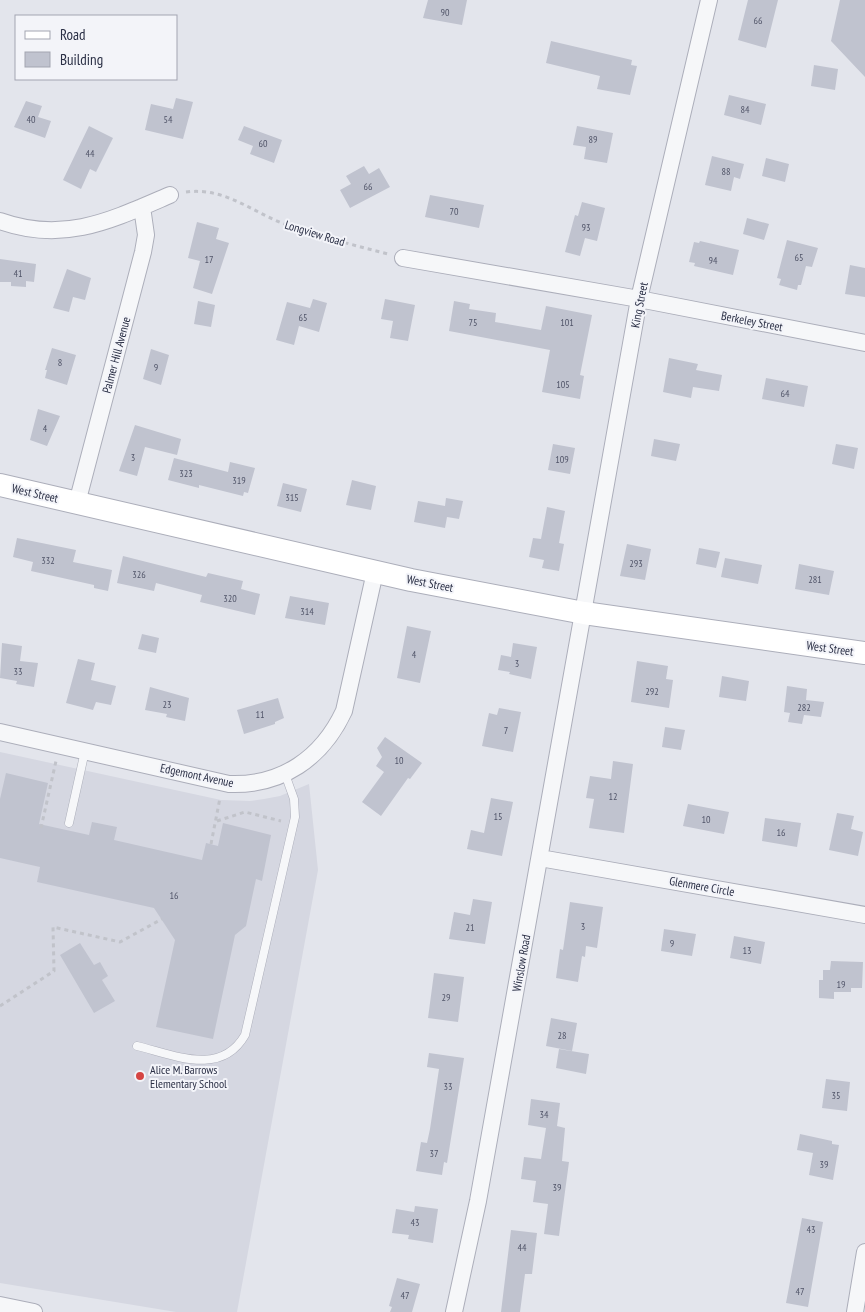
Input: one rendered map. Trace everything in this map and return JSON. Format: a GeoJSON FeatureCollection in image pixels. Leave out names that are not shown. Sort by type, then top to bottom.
{"type":"FeatureCollection","features":[{"type":"Feature","properties":{"kind":"main road","name":"West Street"},"geometry":{"type":"LineString","coordinates":[[0,485],[374,572],[584,613],[865,653]]}},
{"type":"Feature","properties":{"kind":"street","name":"King Street"},"geometry":{"type":"LineString","coordinates":[[584,613],[639,299],[709,0]]}},
{"type":"Feature","properties":{"kind":"street"},"geometry":{"type":"LineString","coordinates":[[0,221],[33,230],[66,230],[94,226],[170,195]]}},
{"type":"Feature","properties":{"kind":"street","name":"Palmer Hill Avenue"},"geometry":{"type":"LineString","coordinates":[[77,503],[143,252],[146,235],[142,207]]}},
{"type":"Feature","properties":{"kind":"street"},"geometry":{"type":"LineString","coordinates":[[403,258],[639,299]]}},
{"type":"Feature","properties":{"kind":"street","name":"Berkeley Street"},"geometry":{"type":"LineString","coordinates":[[639,299],[865,343]]}},
{"type":"Feature","properties":{"kind":"street","name":"Edgemont Avenue"},"geometry":{"type":"LineString","coordinates":[[0,732],[229,784],[260,782],[285,774],[298,767],[320,750],[344,711],[374,572]]}},
{"type":"Feature","properties":{"kind":"street","name":"Winslow Road"},"geometry":{"type":"LineString","coordinates":[[454,1312],[478,1201],[584,613]]}},
{"type":"Feature","properties":{"kind":"street","name":"Glenmere Circle"},"geometry":{"type":"LineString","coordinates":[[540,858],[865,915]]}},
{"type":"Feature","properties":{"kind":"street"},"geometry":{"type":"LineString","coordinates":[[855,1312],[865,1252]]}},
{"type":"Feature","properties":{"kind":"street"},"geometry":{"type":"LineString","coordinates":[[0,1305],[34,1312]]}},
{"type":"Feature","properties":{"kind":"lane"},"geometry":{"type":"LineString","coordinates":[[69,823],[85,751]]}},
{"type":"Feature","properties":{"kind":"lane"},"geometry":{"type":"LineString","coordinates":[[137,1046],[205,1061],[229,1054],[241,1042],[248,1027],[294,824],[294,799],[285,774]]}},
{"type":"Feature","properties":{"kind":"path","name":"Longview Road"},"geometry":{"type":"LineString","coordinates":[[170,195],[204,191],[223,194],[264,217],[288,226],[403,258]]}},
{"type":"Feature","properties":{"kind":"path"},"geometry":{"type":"LineString","coordinates":[[41,828],[54,770]]}},
{"type":"Feature","properties":{"kind":"path"},"geometry":{"type":"LineString","coordinates":[[211,844],[219,804]]}},
{"type":"Feature","properties":{"kind":"path"},"geometry":{"type":"LineString","coordinates":[[216,821],[245,812],[294,824]]}},
{"type":"Feature","properties":{"kind":"path"},"geometry":{"type":"LineString","coordinates":[[0,1006],[54,971],[53,926],[120,942],[162,919]]}},
{"type":"Feature","properties":{"kind":"shaded area","name":"Alice M. Barrows Elementary School"},"geometry":{"type":"Polygon","coordinates":[[[0,752],[221,800],[250,801],[264,799],[280,796],[309,784],[318,870],[237,1312],[176,1312],[0,1283],[0,752]]]}},
{"type":"Feature","properties":{"kind":"building"},"geometry":{"type":"Polygon","coordinates":[[[428,0],[467,0],[462,25],[423,18],[428,0]]]}},
{"type":"Feature","properties":{"kind":"building"},"geometry":{"type":"Polygon","coordinates":[[[748,0],[778,0],[766,48],[738,40],[748,0]]]}},
{"type":"Feature","properties":{"kind":"building"},"geometry":{"type":"Polygon","coordinates":[[[840,0],[865,0],[865,77],[831,41],[840,0]]]}},
{"type":"Feature","properties":{"kind":"building"},"geometry":{"type":"Polygon","coordinates":[[[551,41],[632,60],[631,65],[637,66],[630,95],[597,89],[600,76],[546,63],[551,41]]]}},
{"type":"Feature","properties":{"kind":"building"},"geometry":{"type":"Polygon","coordinates":[[[814,65],[838,69],[835,90],[811,86],[814,65]]]}},
{"type":"Feature","properties":{"kind":"building"},"geometry":{"type":"Polygon","coordinates":[[[729,95],[766,104],[761,125],[724,115],[729,95]]]}},
{"type":"Feature","properties":{"kind":"building"},"geometry":{"type":"Polygon","coordinates":[[[176,98],[193,102],[183,139],[145,130],[151,104],[173,109],[176,98]]]}},
{"type":"Feature","properties":{"kind":"building"},"geometry":{"type":"Polygon","coordinates":[[[26,101],[42,106],[38,117],[51,121],[45,138],[14,127],[26,101]]]}},
{"type":"Feature","properties":{"kind":"building"},"geometry":{"type":"Polygon","coordinates":[[[89,126],[113,138],[96,172],[90,169],[81,189],[63,180],[89,126]]]}},
{"type":"Feature","properties":{"kind":"building"},"geometry":{"type":"Polygon","coordinates":[[[244,126],[282,140],[274,163],[250,154],[253,146],[238,140],[244,126]]]}},
{"type":"Feature","properties":{"kind":"building"},"geometry":{"type":"Polygon","coordinates":[[[577,126],[613,133],[607,163],[584,159],[586,147],[573,145],[577,126]]]}},
{"type":"Feature","properties":{"kind":"building"},"geometry":{"type":"Polygon","coordinates":[[[712,156],[744,164],[740,179],[734,177],[731,191],[705,185],[712,156]]]}},
{"type":"Feature","properties":{"kind":"building"},"geometry":{"type":"Polygon","coordinates":[[[766,158],[789,164],[785,182],[762,176],[766,158]]]}},
{"type":"Feature","properties":{"kind":"building"},"geometry":{"type":"Polygon","coordinates":[[[364,166],[369,174],[379,168],[390,187],[350,208],[340,190],[351,184],[346,176],[364,166]]]}},
{"type":"Feature","properties":{"kind":"building"},"geometry":{"type":"Polygon","coordinates":[[[430,195],[484,205],[479,228],[425,217],[430,195]]]}},
{"type":"Feature","properties":{"kind":"building"},"geometry":{"type":"Polygon","coordinates":[[[582,202],[605,208],[597,241],[585,238],[580,256],[565,252],[575,215],[578,216],[582,202]]]}},
{"type":"Feature","properties":{"kind":"building"},"geometry":{"type":"Polygon","coordinates":[[[747,218],[769,224],[764,240],[743,234],[747,218]]]}},
{"type":"Feature","properties":{"kind":"building"},"geometry":{"type":"Polygon","coordinates":[[[197,222],[219,228],[216,239],[229,243],[212,294],[193,288],[200,261],[188,258],[197,222]]]}},
{"type":"Feature","properties":{"kind":"building"},"geometry":{"type":"Polygon","coordinates":[[[787,240],[818,248],[812,267],[806,266],[801,285],[798,285],[797,290],[779,285],[781,279],[777,278],[787,240]]]}},
{"type":"Feature","properties":{"kind":"building"},"geometry":{"type":"Polygon","coordinates":[[[700,241],[739,250],[733,275],[694,266],[695,263],[689,262],[694,242],[699,243],[700,241]]]}},
{"type":"Feature","properties":{"kind":"building"},"geometry":{"type":"Polygon","coordinates":[[[0,259],[36,264],[34,282],[26,281],[26,287],[11,286],[11,282],[0,282],[0,259]]]}},
{"type":"Feature","properties":{"kind":"building"},"geometry":{"type":"Polygon","coordinates":[[[850,265],[865,268],[865,297],[845,294],[850,265]]]}},
{"type":"Feature","properties":{"kind":"building"},"geometry":{"type":"Polygon","coordinates":[[[67,269],[91,278],[85,300],[73,297],[69,312],[53,308],[67,269]]]}},
{"type":"Feature","properties":{"kind":"building"},"geometry":{"type":"Polygon","coordinates":[[[313,299],[327,303],[319,332],[299,326],[294,345],[276,340],[287,302],[310,308],[313,299]]]}},
{"type":"Feature","properties":{"kind":"building"},"geometry":{"type":"Polygon","coordinates":[[[385,299],[415,305],[408,341],[390,338],[393,321],[381,319],[385,299]]]}},
{"type":"Feature","properties":{"kind":"building"},"geometry":{"type":"Polygon","coordinates":[[[198,301],[215,305],[211,327],[194,324],[198,301]]]}},
{"type":"Feature","properties":{"kind":"building"},"geometry":{"type":"Polygon","coordinates":[[[454,301],[470,304],[469,309],[496,313],[495,322],[541,330],[546,306],[592,315],[580,375],[584,376],[580,399],[542,392],[550,350],[449,331],[454,301]]]}},
{"type":"Feature","properties":{"kind":"building"},"geometry":{"type":"Polygon","coordinates":[[[52,348],[76,355],[67,385],[45,378],[47,370],[45,370],[52,348]]]}},
{"type":"Feature","properties":{"kind":"building"},"geometry":{"type":"Polygon","coordinates":[[[151,349],[169,355],[161,385],[143,379],[151,349]]]}},
{"type":"Feature","properties":{"kind":"building"},"geometry":{"type":"Polygon","coordinates":[[[669,358],[698,364],[696,370],[722,375],[719,391],[693,387],[691,398],[663,392],[669,358]]]}},
{"type":"Feature","properties":{"kind":"building"},"geometry":{"type":"Polygon","coordinates":[[[766,378],[808,386],[804,407],[762,399],[766,378]]]}},
{"type":"Feature","properties":{"kind":"building"},"geometry":{"type":"Polygon","coordinates":[[[38,409],[60,416],[47,446],[30,440],[38,409]]]}},
{"type":"Feature","properties":{"kind":"building"},"geometry":{"type":"Polygon","coordinates":[[[135,425],[181,439],[177,455],[145,447],[137,476],[119,471],[135,425]]]}},
{"type":"Feature","properties":{"kind":"building"},"geometry":{"type":"Polygon","coordinates":[[[654,439],[680,444],[676,461],[651,456],[654,439]]]}},
{"type":"Feature","properties":{"kind":"building"},"geometry":{"type":"Polygon","coordinates":[[[553,444],[575,448],[570,474],[548,470],[553,444]]]}},
{"type":"Feature","properties":{"kind":"building"},"geometry":{"type":"Polygon","coordinates":[[[836,444],[858,448],[854,469],[832,464],[836,444]]]}},
{"type":"Feature","properties":{"kind":"building"},"geometry":{"type":"Polygon","coordinates":[[[174,458],[228,472],[230,462],[255,468],[248,493],[244,492],[243,496],[199,485],[199,488],[168,480],[174,458]]]}},
{"type":"Feature","properties":{"kind":"building"},"geometry":{"type":"Polygon","coordinates":[[[352,480],[376,486],[371,510],[346,505],[352,480]]]}},
{"type":"Feature","properties":{"kind":"building"},"geometry":{"type":"Polygon","coordinates":[[[283,483],[307,489],[301,512],[277,506],[283,483]]]}},
{"type":"Feature","properties":{"kind":"building"},"geometry":{"type":"Polygon","coordinates":[[[446,498],[463,501],[459,519],[447,517],[445,528],[414,522],[418,501],[445,506],[446,498]]]}},
{"type":"Feature","properties":{"kind":"building"},"geometry":{"type":"Polygon","coordinates":[[[547,507],[565,511],[559,543],[564,544],[559,571],[542,568],[544,560],[529,557],[533,538],[541,539],[547,507]]]}},
{"type":"Feature","properties":{"kind":"building"},"geometry":{"type":"Polygon","coordinates":[[[17,538],[76,550],[73,562],[112,570],[108,591],[94,588],[94,585],[31,571],[33,562],[13,557],[17,538]]]}},
{"type":"Feature","properties":{"kind":"building"},"geometry":{"type":"Polygon","coordinates":[[[627,544],[651,549],[645,580],[620,576],[627,544]]]}},
{"type":"Feature","properties":{"kind":"building"},"geometry":{"type":"Polygon","coordinates":[[[699,548],[720,552],[716,568],[696,564],[699,548]]]}},
{"type":"Feature","properties":{"kind":"building"},"geometry":{"type":"Polygon","coordinates":[[[123,556],[206,577],[208,573],[243,581],[241,589],[260,594],[255,615],[200,602],[202,595],[156,583],[154,591],[117,583],[123,556]]]}},
{"type":"Feature","properties":{"kind":"building"},"geometry":{"type":"Polygon","coordinates":[[[725,558],[762,565],[758,584],[721,577],[725,558]]]}},
{"type":"Feature","properties":{"kind":"building"},"geometry":{"type":"Polygon","coordinates":[[[799,564],[834,571],[829,595],[795,589],[799,564]]]}},
{"type":"Feature","properties":{"kind":"building"},"geometry":{"type":"Polygon","coordinates":[[[290,596],[329,603],[325,625],[285,618],[290,596]]]}},
{"type":"Feature","properties":{"kind":"building"},"geometry":{"type":"Polygon","coordinates":[[[407,626],[431,631],[420,683],[397,678],[407,626]]]}},
{"type":"Feature","properties":{"kind":"building"},"geometry":{"type":"Polygon","coordinates":[[[142,634],[159,638],[156,653],[138,649],[142,634]]]}},
{"type":"Feature","properties":{"kind":"building"},"geometry":{"type":"Polygon","coordinates":[[[2,643],[22,646],[20,661],[38,663],[34,687],[16,684],[17,681],[0,678],[2,643]]]}},
{"type":"Feature","properties":{"kind":"building"},"geometry":{"type":"Polygon","coordinates":[[[513,643],[537,647],[531,679],[498,670],[501,655],[511,657],[513,643]]]}},
{"type":"Feature","properties":{"kind":"building"},"geometry":{"type":"Polygon","coordinates":[[[78,659],[95,663],[91,680],[116,686],[111,705],[96,702],[93,710],[66,703],[78,659]]]}},
{"type":"Feature","properties":{"kind":"building"},"geometry":{"type":"Polygon","coordinates":[[[637,661],[668,666],[666,679],[673,680],[669,708],[631,702],[637,661]]]}},
{"type":"Feature","properties":{"kind":"building"},"geometry":{"type":"Polygon","coordinates":[[[722,676],[749,681],[746,701],[719,697],[722,676]]]}},
{"type":"Feature","properties":{"kind":"building"},"geometry":{"type":"Polygon","coordinates":[[[787,686],[807,689],[806,700],[824,702],[821,717],[804,715],[802,724],[788,722],[790,713],[784,712],[787,686]]]}},
{"type":"Feature","properties":{"kind":"building"},"geometry":{"type":"Polygon","coordinates":[[[150,687],[189,698],[185,721],[166,717],[167,714],[145,710],[150,687]]]}},
{"type":"Feature","properties":{"kind":"building"},"geometry":{"type":"Polygon","coordinates":[[[278,698],[284,718],[275,722],[275,724],[244,734],[237,710],[278,698]]]}},
{"type":"Feature","properties":{"kind":"building"},"geometry":{"type":"Polygon","coordinates":[[[499,708],[521,712],[513,752],[482,746],[489,713],[497,715],[499,708]]]}},
{"type":"Feature","properties":{"kind":"building"},"geometry":{"type":"Polygon","coordinates":[[[665,727],[685,730],[681,750],[662,747],[665,727]]]}},
{"type":"Feature","properties":{"kind":"building"},"geometry":{"type":"Polygon","coordinates":[[[385,737],[422,763],[410,779],[408,778],[381,816],[362,802],[384,772],[376,766],[382,757],[377,748],[385,737]]]}},
{"type":"Feature","properties":{"kind":"building"},"geometry":{"type":"Polygon","coordinates":[[[613,761],[633,764],[624,833],[589,828],[594,799],[586,798],[590,776],[611,779],[613,761]]]}},
{"type":"Feature","properties":{"kind":"building"},"geometry":{"type":"Polygon","coordinates":[[[6,773],[48,783],[39,824],[89,835],[92,822],[117,827],[114,840],[202,860],[206,843],[218,846],[223,823],[271,835],[262,881],[256,879],[246,926],[235,935],[213,1039],[156,1027],[175,940],[154,908],[37,882],[40,867],[0,858],[0,799],[6,773]]]}},
{"type":"Feature","properties":{"kind":"building"},"geometry":{"type":"Polygon","coordinates":[[[491,798],[513,802],[502,856],[467,849],[471,830],[484,833],[491,798]]]}},
{"type":"Feature","properties":{"kind":"building"},"geometry":{"type":"Polygon","coordinates":[[[688,804],[729,812],[724,834],[683,826],[688,804]]]}},
{"type":"Feature","properties":{"kind":"building"},"geometry":{"type":"Polygon","coordinates":[[[837,813],[854,816],[851,829],[863,832],[858,856],[829,850],[837,813]]]}},
{"type":"Feature","properties":{"kind":"building"},"geometry":{"type":"Polygon","coordinates":[[[765,818],[801,823],[797,847],[762,841],[765,818]]]}},
{"type":"Feature","properties":{"kind":"building"},"geometry":{"type":"Polygon","coordinates":[[[473,899],[492,902],[485,944],[449,939],[454,912],[470,915],[473,899]]]}},
{"type":"Feature","properties":{"kind":"building"},"geometry":{"type":"Polygon","coordinates":[[[570,902],[603,907],[597,948],[586,946],[585,957],[582,956],[578,982],[556,978],[560,949],[563,950],[570,902]]]}},
{"type":"Feature","properties":{"kind":"building"},"geometry":{"type":"Polygon","coordinates":[[[664,929],[696,934],[692,956],[661,951],[664,929]]]}},
{"type":"Feature","properties":{"kind":"building"},"geometry":{"type":"Polygon","coordinates":[[[734,936],[765,942],[761,964],[730,958],[734,936]]]}},
{"type":"Feature","properties":{"kind":"building"},"geometry":{"type":"Polygon","coordinates":[[[80,943],[94,965],[100,962],[108,976],[102,980],[115,1001],[94,1013],[60,955],[80,943]]]}},
{"type":"Feature","properties":{"kind":"building"},"geometry":{"type":"Polygon","coordinates":[[[831,961],[863,962],[862,988],[851,988],[851,992],[834,992],[834,999],[819,998],[819,980],[823,980],[823,970],[830,970],[831,961]]]}},
{"type":"Feature","properties":{"kind":"building"},"geometry":{"type":"Polygon","coordinates":[[[434,973],[464,977],[458,1022],[428,1018],[434,973]]]}},
{"type":"Feature","properties":{"kind":"building"},"geometry":{"type":"Polygon","coordinates":[[[551,1018],[577,1023],[572,1051],[546,1046],[551,1018]]]}},
{"type":"Feature","properties":{"kind":"building"},"geometry":{"type":"Polygon","coordinates":[[[559,1049],[589,1054],[586,1074],[556,1068],[559,1049]]]}},
{"type":"Feature","properties":{"kind":"building"},"geometry":{"type":"Polygon","coordinates":[[[429,1053],[464,1058],[447,1163],[444,1162],[442,1175],[416,1171],[421,1142],[427,1143],[439,1069],[427,1067],[429,1053]]]}},
{"type":"Feature","properties":{"kind":"building"},"geometry":{"type":"Polygon","coordinates":[[[826,1079],[850,1082],[847,1111],[822,1108],[826,1079]]]}},
{"type":"Feature","properties":{"kind":"building"},"geometry":{"type":"Polygon","coordinates":[[[531,1099],[560,1103],[557,1126],[565,1128],[562,1161],[569,1162],[559,1236],[544,1234],[548,1204],[533,1202],[536,1181],[521,1179],[524,1157],[541,1159],[546,1128],[528,1125],[531,1099]]]}},
{"type":"Feature","properties":{"kind":"building"},"geometry":{"type":"Polygon","coordinates":[[[800,1134],[832,1141],[832,1144],[839,1145],[833,1180],[809,1175],[813,1153],[797,1150],[800,1134]]]}},
{"type":"Feature","properties":{"kind":"building"},"geometry":{"type":"Polygon","coordinates":[[[415,1206],[438,1209],[433,1243],[408,1239],[409,1235],[392,1233],[396,1209],[414,1212],[415,1206]]]}},
{"type":"Feature","properties":{"kind":"building"},"geometry":{"type":"Polygon","coordinates":[[[802,1218],[823,1222],[808,1307],[786,1303],[802,1218]]]}},
{"type":"Feature","properties":{"kind":"building"},"geometry":{"type":"Polygon","coordinates":[[[511,1230],[537,1233],[532,1274],[525,1274],[520,1312],[501,1312],[511,1230]]]}},
{"type":"Feature","properties":{"kind":"building"},"geometry":{"type":"Polygon","coordinates":[[[397,1278],[420,1284],[412,1312],[390,1312],[392,1307],[389,1306],[397,1278]]]}},
{"type":"Feature","properties":{"kind":"place","name":"Alice M. Barrows Elementary School"},"geometry":{"type":"Point","coordinates":[140,1076]}}]}
